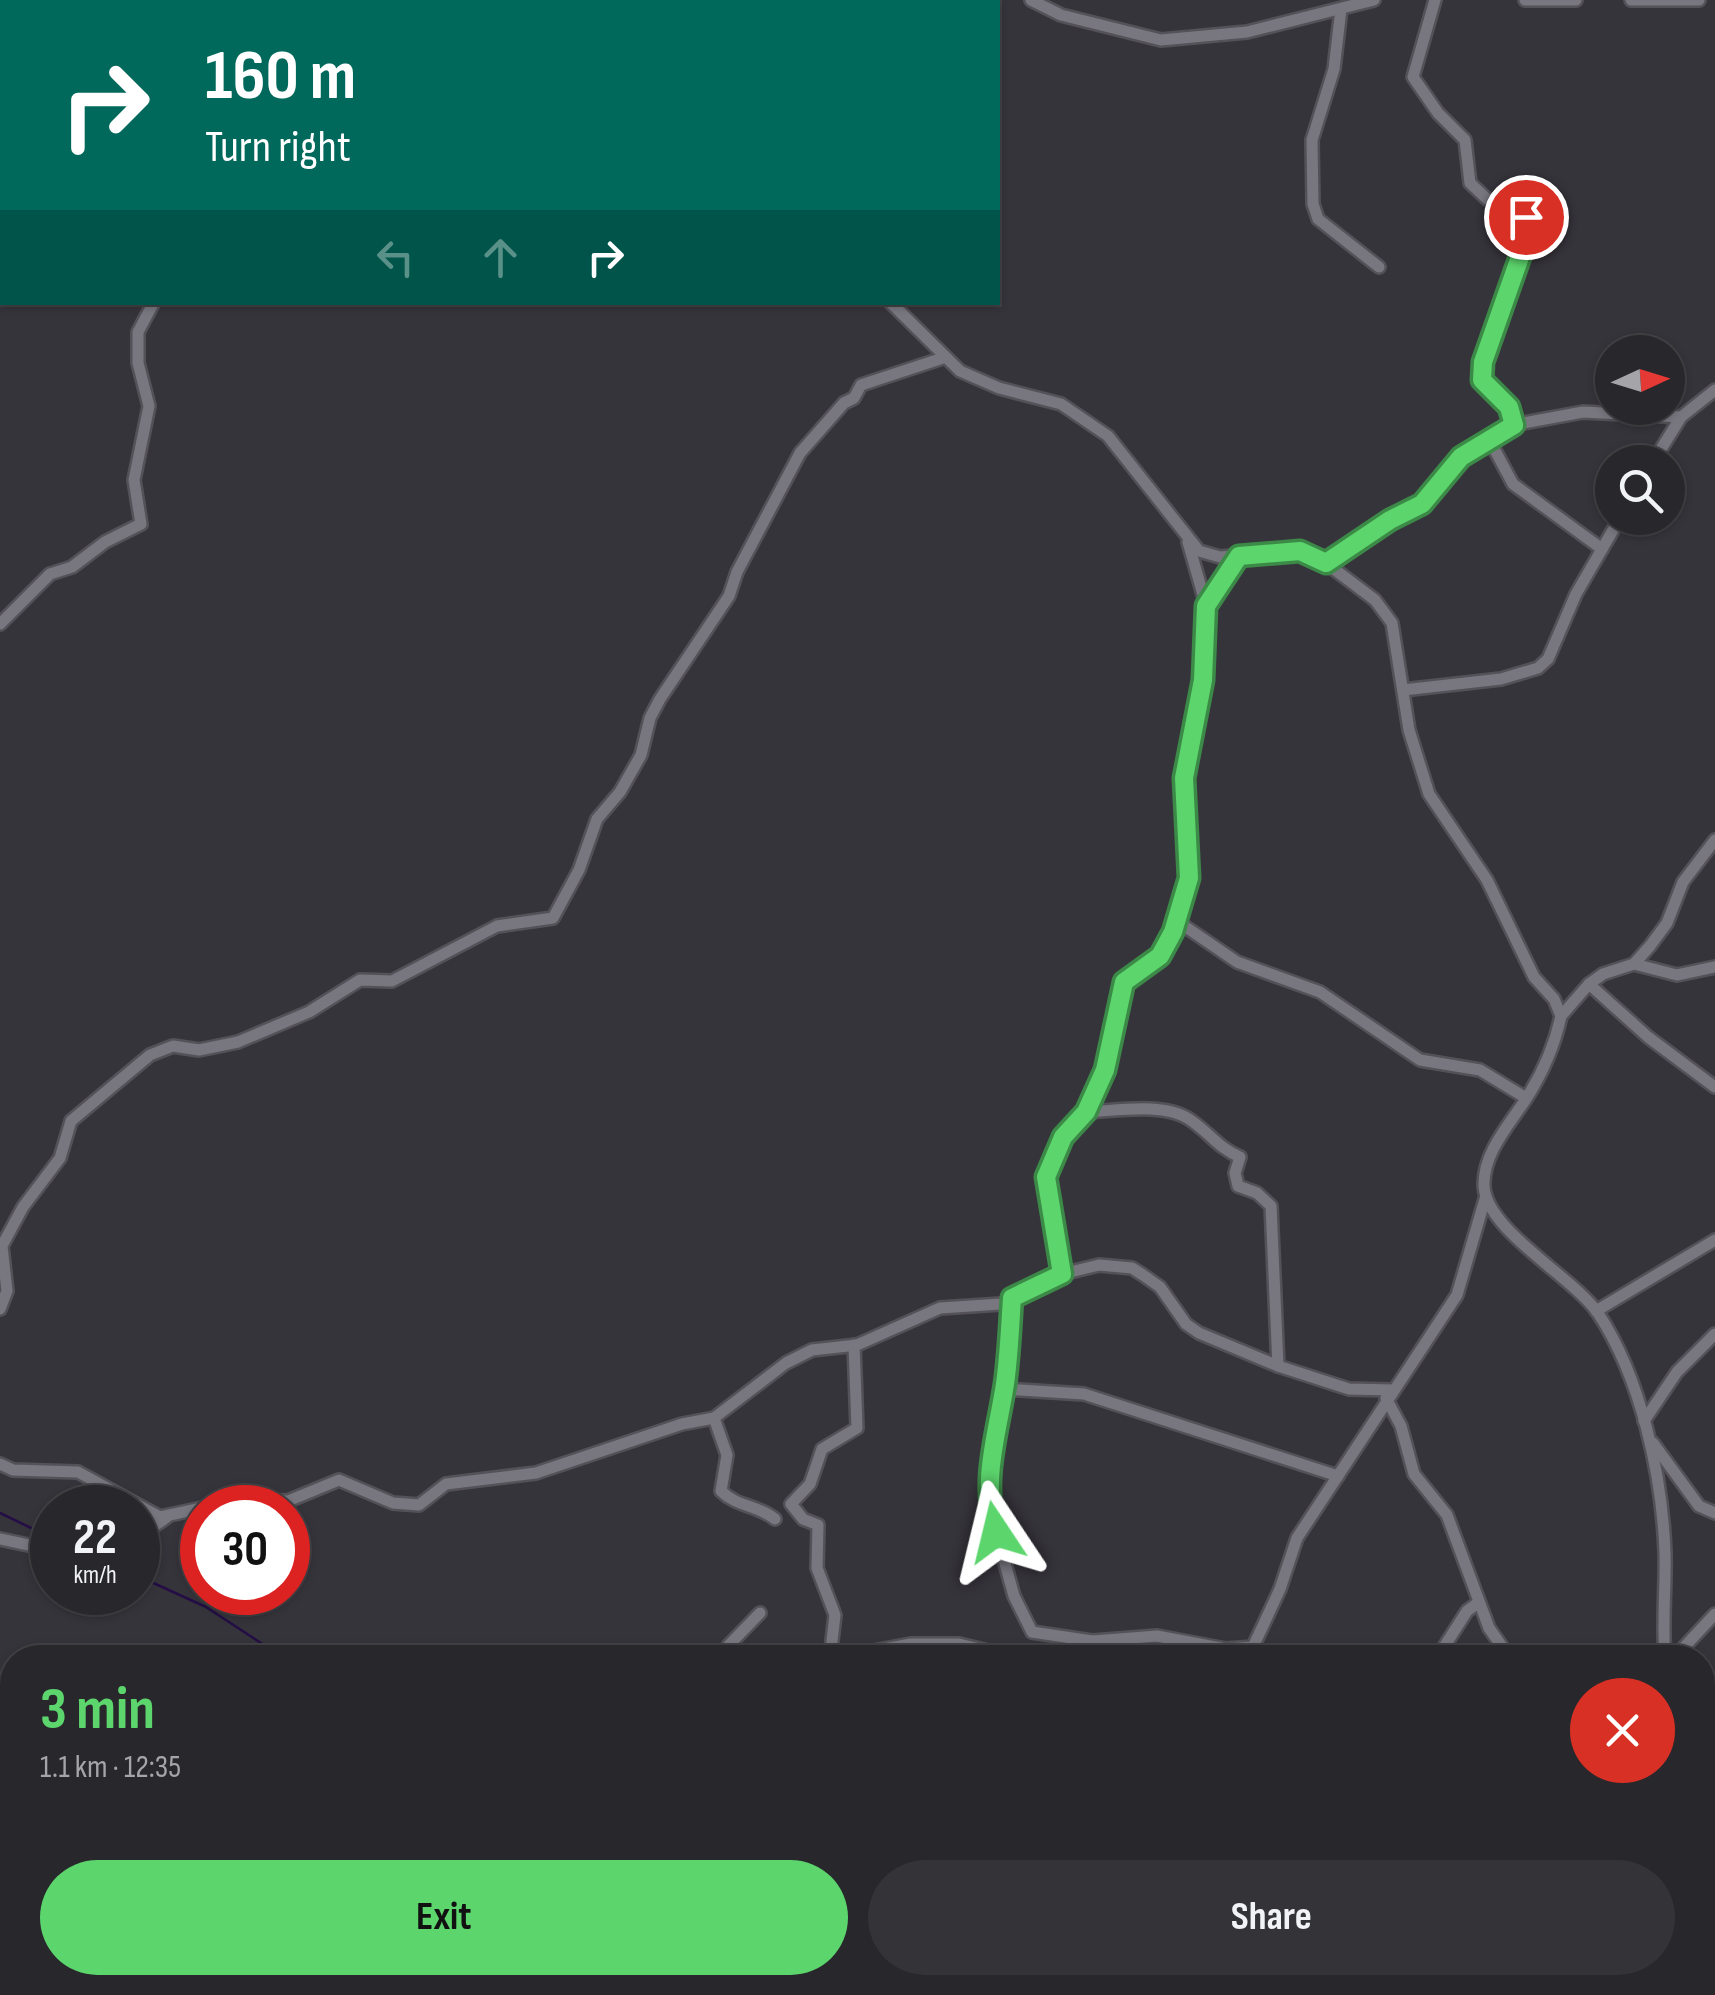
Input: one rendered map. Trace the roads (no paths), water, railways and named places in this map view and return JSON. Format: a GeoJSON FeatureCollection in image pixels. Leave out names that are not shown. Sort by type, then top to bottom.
{"type":"FeatureCollection","features":[{"type":"Feature","properties":{"kind":"street"},"geometry":{"type":"LineString","coordinates":[[1031,0],[1061,15],[1161,40],[1247,32],[1374,0]]}},
{"type":"Feature","properties":{"kind":"street"},"geometry":{"type":"LineString","coordinates":[[1436,0],[1419,46],[1413,77],[1416,84],[1465,140],[1470,182],[1486,199],[1532,223],[1483,362],[1482,380],[1509,407],[1514,425]]}},
{"type":"Feature","properties":{"kind":"street"},"geometry":{"type":"LineString","coordinates":[[1525,0],[1576,0]]}},
{"type":"Feature","properties":{"kind":"street"},"geometry":{"type":"LineString","coordinates":[[1631,0],[1699,0]]}},
{"type":"Feature","properties":{"kind":"street"},"geometry":{"type":"LineString","coordinates":[[1341,9],[1334,68],[1312,140],[1313,204],[1318,218],[1378,267]]}},
{"type":"Feature","properties":{"kind":"street"},"geometry":{"type":"LineString","coordinates":[[0,624],[50,574],[72,567],[105,542],[141,524],[134,480],[150,406],[138,363],[138,332],[152,305]]}},
{"type":"Feature","properties":{"kind":"street"},"geometry":{"type":"LineString","coordinates":[[893,305],[943,358],[975,379],[1039,395],[1088,422],[1129,458],[1188,542],[1206,606],[1203,680],[1184,778],[1189,878],[1177,922],[1160,956],[1124,982],[1112,1047],[1086,1112],[1063,1137],[1046,1177],[1062,1274]]}},
{"type":"Feature","properties":{"kind":"street"},"geometry":{"type":"LineString","coordinates":[[0,1309],[7,1291],[2,1246],[60,1158],[71,1120],[150,1054],[173,1046],[199,1050],[238,1042],[309,1012],[360,980],[392,982],[496,926],[553,918],[579,870],[596,820],[620,792],[641,755],[650,718],[708,622],[730,596],[737,572],[800,453],[844,403],[854,398],[861,385],[943,358]]}},
{"type":"Feature","properties":{"kind":"street"},"geometry":{"type":"LineString","coordinates":[[1685,414],[1715,390]]}},
{"type":"Feature","properties":{"kind":"street"},"geometry":{"type":"LineString","coordinates":[[1326,563],[1390,520],[1422,504],[1461,457],[1514,425],[1595,413]]}},
{"type":"Feature","properties":{"kind":"street"},"geometry":{"type":"LineString","coordinates":[[1490,441],[1513,484],[1602,548]]}},
{"type":"Feature","properties":{"kind":"street"},"geometry":{"type":"LineString","coordinates":[[1403,690],[1470,684],[1538,668],[1548,659],[1610,535]]}},
{"type":"Feature","properties":{"kind":"street"},"geometry":{"type":"LineString","coordinates":[[1188,542],[1208,555],[1300,551],[1326,563],[1376,600],[1392,623],[1409,730],[1429,794],[1487,880],[1534,977],[1554,998],[1561,1016]]}},
{"type":"Feature","properties":{"kind":"street"},"geometry":{"type":"LineString","coordinates":[[1206,606],[1239,556]]}},
{"type":"Feature","properties":{"kind":"street"},"geometry":{"type":"LineString","coordinates":[[1634,964],[1667,923],[1682,882],[1715,840]]}},
{"type":"Feature","properties":{"kind":"street"},"geometry":{"type":"LineString","coordinates":[[1177,922],[1237,962],[1320,992],[1420,1060],[1480,1070],[1526,1098]]}},
{"type":"Feature","properties":{"kind":"street"},"geometry":{"type":"LineString","coordinates":[[1256,1645],[1292,1549],[1389,1394],[1458,1296],[1485,1199],[1487,1163],[1548,1058],[1561,1016],[1602,974],[1634,964],[1677,975],[1715,966]]}},
{"type":"Feature","properties":{"kind":"street"},"geometry":{"type":"LineString","coordinates":[[1589,984],[1715,1088]]}},
{"type":"Feature","properties":{"kind":"street"},"geometry":{"type":"LineString","coordinates":[[1701,1077],[1715,1066]]}},
{"type":"Feature","properties":{"kind":"street"},"geometry":{"type":"LineString","coordinates":[[1086,1112],[1147,1110],[1188,1117],[1219,1148],[1240,1157],[1235,1174],[1238,1186],[1257,1193],[1271,1206],[1278,1366]]}},
{"type":"Feature","properties":{"kind":"street"},"geometry":{"type":"LineString","coordinates":[[1485,1199],[1504,1226],[1596,1311],[1644,1421],[1665,1554],[1661,1599],[1664,1645]]}},
{"type":"Feature","properties":{"kind":"street"},"geometry":{"type":"LineString","coordinates":[[1596,1311],[1715,1240]]}},
{"type":"Feature","properties":{"kind":"street"},"geometry":{"type":"LineString","coordinates":[[310,1492],[339,1480],[393,1503],[419,1505],[446,1484],[536,1473],[682,1424],[714,1418],[786,1364],[812,1350],[854,1345],[940,1308],[1001,1304],[1062,1274],[1099,1265],[1132,1268],[1160,1287],[1186,1324],[1199,1333],[1278,1366],[1349,1389],[1389,1394]]}},
{"type":"Feature","properties":{"kind":"street"},"geometry":{"type":"LineString","coordinates":[[1012,1298],[1004,1389],[988,1468],[988,1502],[1014,1596],[1032,1632],[1093,1642],[1156,1636],[1204,1645]]}},
{"type":"Feature","properties":{"kind":"street"},"geometry":{"type":"LineString","coordinates":[[1644,1421],[1677,1372],[1715,1334]]}},
{"type":"Feature","properties":{"kind":"street"},"geometry":{"type":"LineString","coordinates":[[833,1645],[835,1614],[817,1568],[818,1525],[803,1519],[791,1504],[810,1484],[822,1449],[857,1428],[854,1345]]}},
{"type":"Feature","properties":{"kind":"street"},"geometry":{"type":"LineString","coordinates":[[1004,1389],[1084,1394],[1338,1476]]}},
{"type":"Feature","properties":{"kind":"street"},"geometry":{"type":"LineString","coordinates":[[1389,1394],[1414,1474],[1447,1515],[1478,1603],[1502,1645]]}},
{"type":"Feature","properties":{"kind":"street"},"geometry":{"type":"LineString","coordinates":[[714,1418],[727,1455],[721,1490],[733,1503],[765,1511],[776,1519]]}},
{"type":"Feature","properties":{"kind":"street"},"geometry":{"type":"LineString","coordinates":[[1650,1440],[1699,1506],[1715,1513]]}},
{"type":"Feature","properties":{"kind":"street"},"geometry":{"type":"LineString","coordinates":[[0,1464],[13,1470],[78,1472],[151,1514],[167,1517]]}},
{"type":"Feature","properties":{"kind":"street"},"geometry":{"type":"LineString","coordinates":[[160,1522],[180,1514]]}},
{"type":"Feature","properties":{"kind":"street"},"geometry":{"type":"LineString","coordinates":[[0,1539],[30,1545]]}},
{"type":"Feature","properties":{"kind":"street"},"geometry":{"type":"LineString","coordinates":[[1446,1645],[1468,1611],[1478,1603]]}},
{"type":"Feature","properties":{"kind":"street"},"geometry":{"type":"LineString","coordinates":[[729,1645],[760,1613]]}},
{"type":"Feature","properties":{"kind":"street"},"geometry":{"type":"LineString","coordinates":[[1686,1645],[1715,1614]]}},
{"type":"Feature","properties":{"kind":"street"},"geometry":{"type":"LineString","coordinates":[[1088,1645],[1093,1642]]}},
{"type":"Feature","properties":{"kind":"street"},"geometry":{"type":"LineString","coordinates":[[904,1645],[963,1645]]}},
{"type":"Feature","properties":{"kind":"waterway"},"geometry":{"type":"LineString","coordinates":[[0,1513],[30,1527]]}},
{"type":"Feature","properties":{"kind":"waterway"},"geometry":{"type":"LineString","coordinates":[[160,1586],[206,1607],[264,1645]]}}]}
